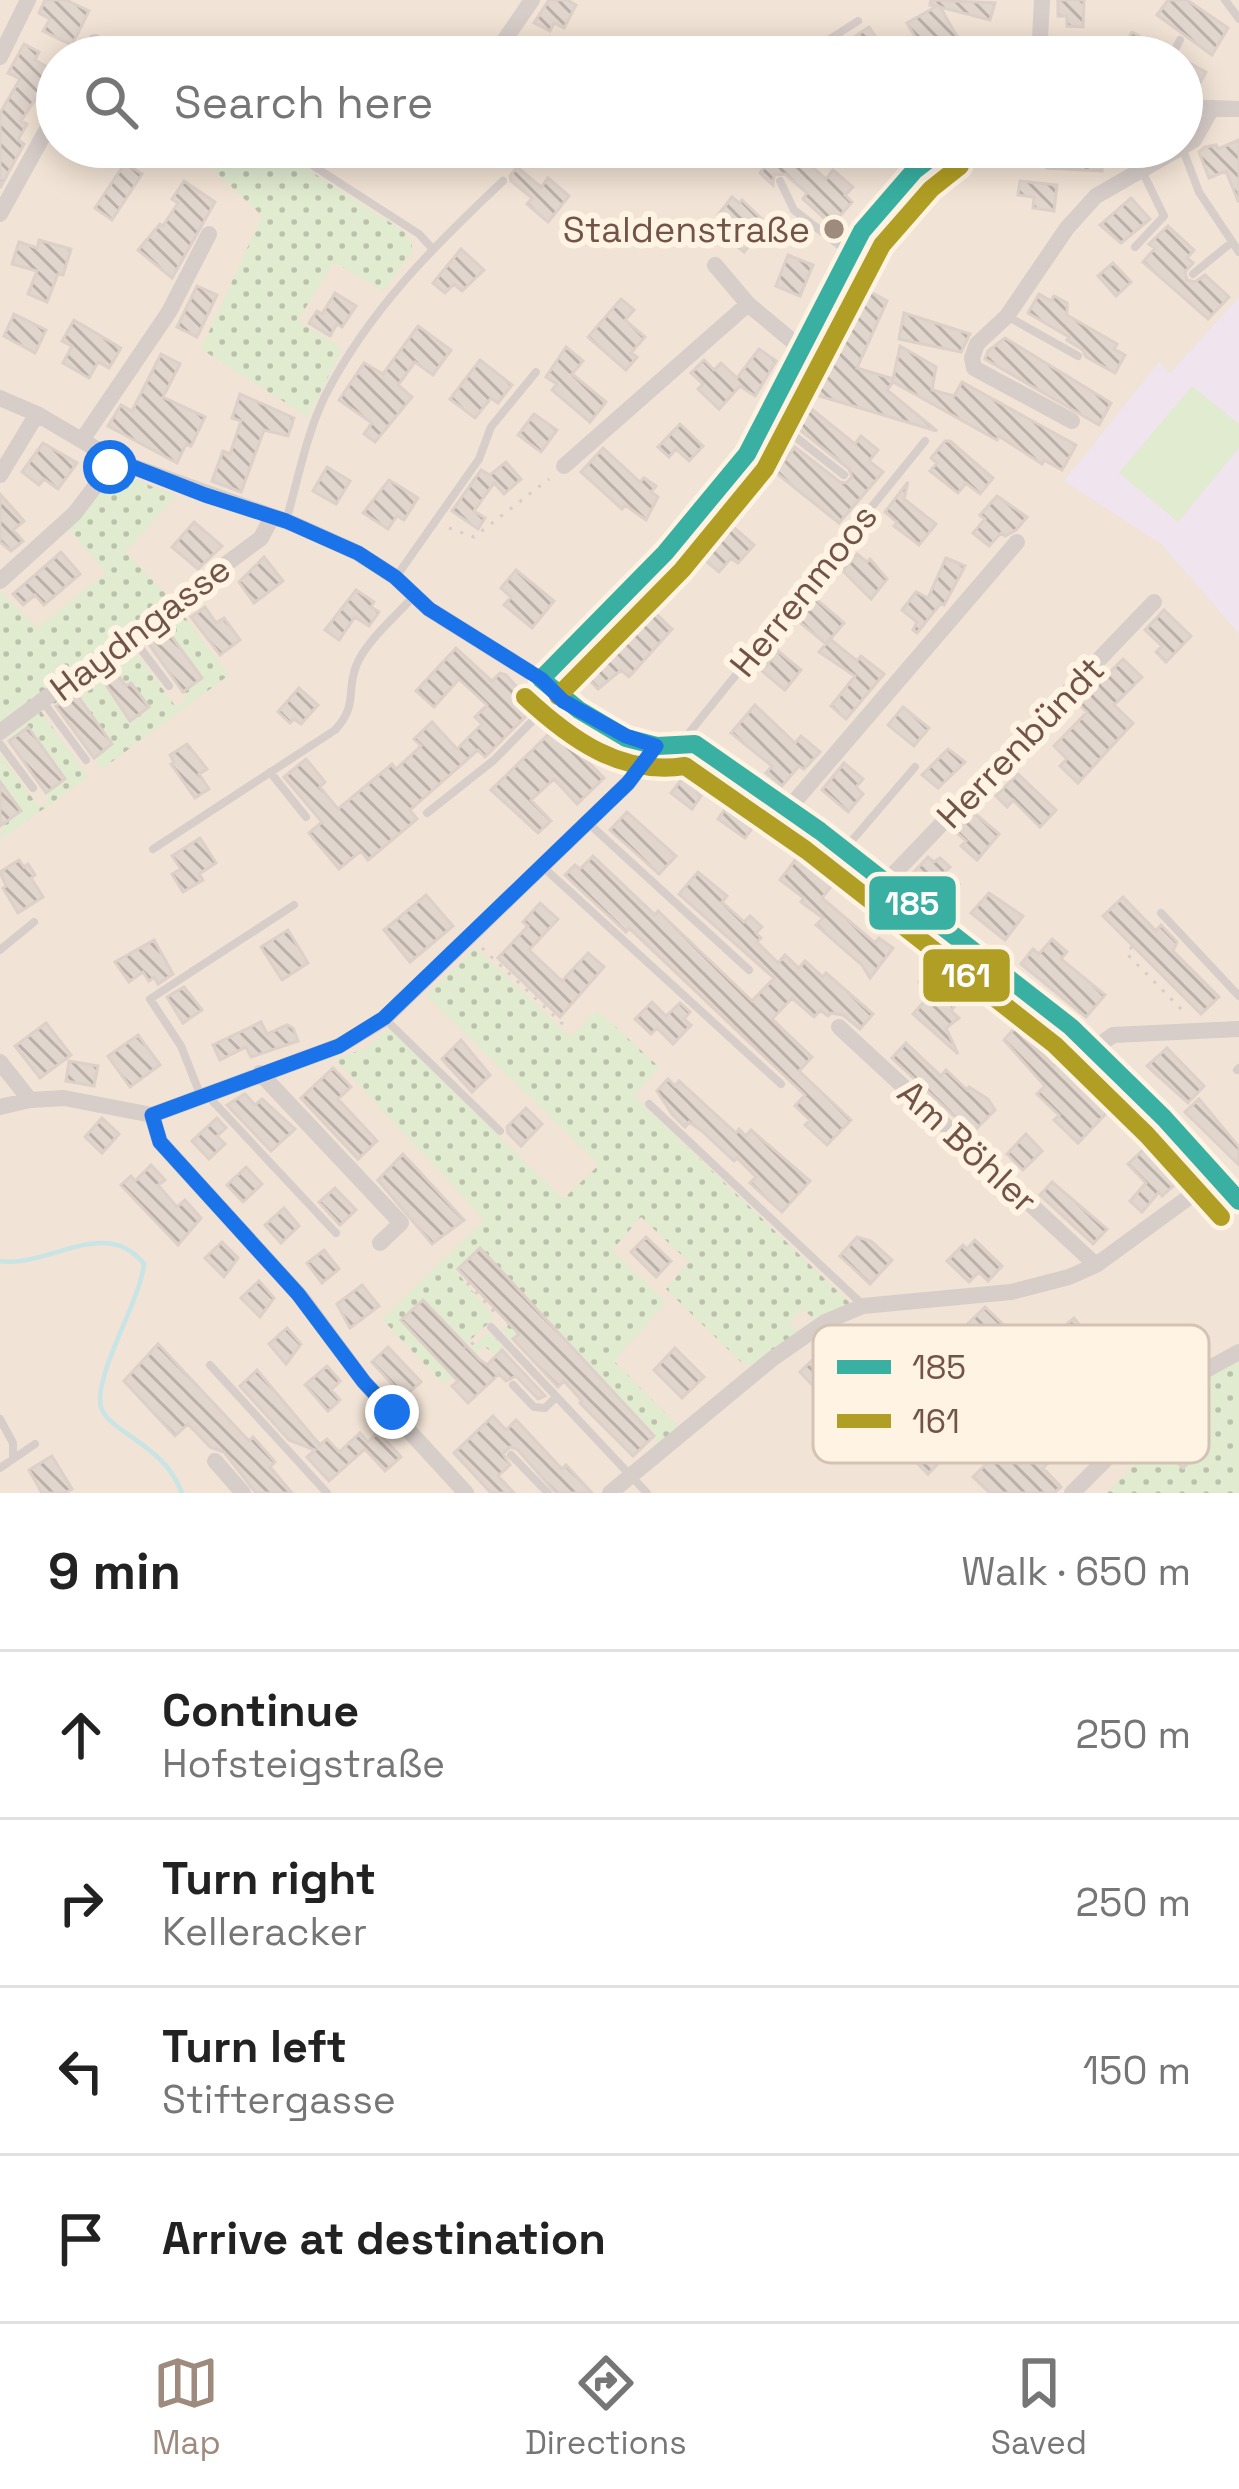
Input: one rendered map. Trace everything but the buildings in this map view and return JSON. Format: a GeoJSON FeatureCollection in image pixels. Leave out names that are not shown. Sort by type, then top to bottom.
{"type":"FeatureCollection","features":[{"type":"Feature","properties":{"kind":"street"},"geometry":{"type":"LineString","coordinates":[[0,57],[28,0]]}},
{"type":"Feature","properties":{"kind":"street"},"geometry":{"type":"LineString","coordinates":[[507,36],[532,0]]}},
{"type":"Feature","properties":{"kind":"street"},"geometry":{"type":"LineString","coordinates":[[1041,36],[1042,0]]}},
{"type":"Feature","properties":{"kind":"street"},"geometry":{"type":"LineString","coordinates":[[1203,108],[1239,110]]}},
{"type":"Feature","properties":{"kind":"street"},"geometry":{"type":"LineString","coordinates":[[1203,124],[1212,108]]}},
{"type":"Feature","properties":{"kind":"street"},"geometry":{"type":"LineString","coordinates":[[0,214],[36,149]]}},
{"type":"Feature","properties":{"kind":"street"},"geometry":{"type":"LineString","coordinates":[[541,679],[665,553],[748,454],[862,231],[918,168]]}},
{"type":"Feature","properties":{"kind":"street"},"geometry":{"type":"LineString","coordinates":[[1072,422],[974,368],[972,358],[977,344],[1007,316],[1067,228],[1096,196],[1147,168]]}},
{"type":"Feature","properties":{"kind":"street"},"geometry":{"type":"LineString","coordinates":[[82,440],[169,312],[209,234]]}},
{"type":"Feature","properties":{"kind":"street"},"geometry":{"type":"LineString","coordinates":[[715,265],[748,304],[802,350]]}},
{"type":"Feature","properties":{"kind":"street"},"geometry":{"type":"LineString","coordinates":[[564,466],[748,304]]}},
{"type":"Feature","properties":{"kind":"street"},"geometry":{"type":"LineString","coordinates":[[0,398],[115,460],[358,553],[596,721],[656,746],[684,740],[710,753],[789,808],[1095,1048],[1239,1201]]}},
{"type":"Feature","properties":{"kind":"street"},"geometry":{"type":"LineString","coordinates":[[0,475],[37,414]]}},
{"type":"Feature","properties":{"kind":"street"},"geometry":{"type":"LineString","coordinates":[[0,581],[75,513],[115,460]]}},
{"type":"Feature","properties":{"kind":"street","name":"Haydngasse"},"geometry":{"type":"LineString","coordinates":[[0,732],[261,538],[279,519]]}},
{"type":"Feature","properties":{"kind":"street"},"geometry":{"type":"LineString","coordinates":[[789,808],[1018,542]]}},
{"type":"Feature","properties":{"kind":"street","name":"Herrenbündt"},"geometry":{"type":"LineString","coordinates":[[885,883],[1154,602]]}},
{"type":"Feature","properties":{"kind":"street"},"geometry":{"type":"LineString","coordinates":[[0,1107],[64,1098],[152,1115],[339,1046],[384,1018],[470,937],[628,783],[656,746]]}},
{"type":"Feature","properties":{"kind":"street","name":"Am Böhler"},"geometry":{"type":"LineString","coordinates":[[839,1027],[1096,1265]]}},
{"type":"Feature","properties":{"kind":"street"},"geometry":{"type":"LineString","coordinates":[[1095,1048],[1113,1035],[1239,1029]]}},
{"type":"Feature","properties":{"kind":"street"},"geometry":{"type":"LineString","coordinates":[[0,1062],[30,1100]]}},
{"type":"Feature","properties":{"kind":"street"},"geometry":{"type":"LineString","coordinates":[[260,1073],[401,1222],[380,1243]]}},
{"type":"Feature","properties":{"kind":"street"},"geometry":{"type":"LineString","coordinates":[[152,1115],[160,1142],[298,1294],[364,1382],[466,1493]]}},
{"type":"Feature","properties":{"kind":"street"},"geometry":{"type":"LineString","coordinates":[[826,1325],[862,1306],[1011,1292],[1069,1277],[1096,1265],[1218,1177]]}},
{"type":"Feature","properties":{"kind":"street"},"geometry":{"type":"LineString","coordinates":[[610,1493],[813,1332]]}},
{"type":"Feature","properties":{"kind":"street"},"geometry":{"type":"LineString","coordinates":[[1209,1368],[1239,1352]]}},
{"type":"Feature","properties":{"kind":"street"},"geometry":{"type":"LineString","coordinates":[[215,1461],[243,1493]]}},
{"type":"Feature","properties":{"kind":"street"},"geometry":{"type":"LineString","coordinates":[[1072,1493],[1102,1463]]}},
{"type":"Feature","properties":{"kind":"lane"},"geometry":{"type":"LineString","coordinates":[[1225,0],[1239,20]]}},
{"type":"Feature","properties":{"kind":"lane"},"geometry":{"type":"LineString","coordinates":[[834,36],[858,21]]}},
{"type":"Feature","properties":{"kind":"lane"},"geometry":{"type":"LineString","coordinates":[[317,168],[432,247]]}},
{"type":"Feature","properties":{"kind":"lane"},"geometry":{"type":"LineString","coordinates":[[1190,168],[1199,192],[1239,252]]}},
{"type":"Feature","properties":{"kind":"lane"},"geometry":{"type":"LineString","coordinates":[[1135,247],[1164,217],[1142,171]]}},
{"type":"Feature","properties":{"kind":"lane"},"geometry":{"type":"LineString","coordinates":[[279,519],[324,399],[369,324],[432,247],[503,181]]}},
{"type":"Feature","properties":{"kind":"lane"},"geometry":{"type":"LineString","coordinates":[[780,182],[794,210],[850,253]]}},
{"type":"Feature","properties":{"kind":"lane"},"geometry":{"type":"LineString","coordinates":[[1193,274],[1232,242]]}},
{"type":"Feature","properties":{"kind":"lane"},"geometry":{"type":"LineString","coordinates":[[1007,316],[1078,356]]}},
{"type":"Feature","properties":{"kind":"lane"},"geometry":{"type":"LineString","coordinates":[[395,577],[479,459],[490,428],[536,372]]}},
{"type":"Feature","properties":{"kind":"lane"},"geometry":{"type":"LineString","coordinates":[[770,416],[844,475]]}},
{"type":"Feature","properties":{"kind":"lane","name":"Herrenmoos"},"geometry":{"type":"LineString","coordinates":[[684,740],[926,441]]}},
{"type":"Feature","properties":{"kind":"lane"},"geometry":{"type":"LineString","coordinates":[[153,848],[335,730],[347,717],[356,664],[414,596]]}},
{"type":"Feature","properties":{"kind":"lane"},"geometry":{"type":"LineString","coordinates":[[130,634],[170,686]]}},
{"type":"Feature","properties":{"kind":"lane"},"geometry":{"type":"LineString","coordinates":[[427,813],[494,760],[557,695]]}},
{"type":"Feature","properties":{"kind":"lane"},"geometry":{"type":"LineString","coordinates":[[42,701],[86,760]]}},
{"type":"Feature","properties":{"kind":"lane"},"geometry":{"type":"LineString","coordinates":[[0,744],[33,788]]}},
{"type":"Feature","properties":{"kind":"lane"},"geometry":{"type":"LineString","coordinates":[[843,850],[915,767]]}},
{"type":"Feature","properties":{"kind":"lane"},"geometry":{"type":"LineString","coordinates":[[271,772],[306,817]]}},
{"type":"Feature","properties":{"kind":"lane"},"geometry":{"type":"LineString","coordinates":[[587,822],[749,970]]}},
{"type":"Feature","properties":{"kind":"lane"},"geometry":{"type":"LineString","coordinates":[[542,866],[781,1084]]}},
{"type":"Feature","properties":{"kind":"lane"},"geometry":{"type":"LineString","coordinates":[[294,905],[149,999],[181,1046],[203,1094],[336,1233]]}},
{"type":"Feature","properties":{"kind":"lane"},"geometry":{"type":"LineString","coordinates":[[1161,913],[1239,996]]}},
{"type":"Feature","properties":{"kind":"lane"},"geometry":{"type":"LineString","coordinates":[[0,950],[34,922]]}},
{"type":"Feature","properties":{"kind":"lane"},"geometry":{"type":"LineString","coordinates":[[384,1018],[500,1131]]}},
{"type":"Feature","properties":{"kind":"lane"},"geometry":{"type":"LineString","coordinates":[[649,1104],[862,1306]]}},
{"type":"Feature","properties":{"kind":"lane"},"geometry":{"type":"LineString","coordinates":[[493,1329],[647,1493]]}},
{"type":"Feature","properties":{"kind":"lane"},"geometry":{"type":"LineString","coordinates":[[210,1365],[328,1493]]}},
{"type":"Feature","properties":{"kind":"lane"},"geometry":{"type":"LineString","coordinates":[[513,1385],[534,1407],[545,1408],[556,1397]]}},
{"type":"Feature","properties":{"kind":"lane"},"geometry":{"type":"LineString","coordinates":[[0,1420],[13,1443],[13,1459]]}},
{"type":"Feature","properties":{"kind":"lane"},"geometry":{"type":"LineString","coordinates":[[0,1468],[35,1444]]}},
{"type":"Feature","properties":{"kind":"lane"},"geometry":{"type":"LineString","coordinates":[[511,1455],[548,1493]]}},
{"type":"Feature","properties":{"kind":"path"},"geometry":{"type":"LineString","coordinates":[[434,517],[474,537],[564,466]]}},
{"type":"Feature","properties":{"kind":"path"},"geometry":{"type":"LineString","coordinates":[[470,937],[568,1029]]}},
{"type":"Feature","properties":{"kind":"path"},"geometry":{"type":"LineString","coordinates":[[1132,946],[1126,953],[1184,1012],[1187,1009]]}},
{"type":"Feature","properties":{"kind":"path"},"geometry":{"type":"LineString","coordinates":[[1173,1001],[1181,994]]}},
{"type":"Feature","properties":{"kind":"path"},"geometry":{"type":"LineString","coordinates":[[463,1347],[466,1350],[504,1322],[467,1282]]}},
{"type":"Feature","properties":{"kind":"shaded area"},"geometry":{"type":"Polygon","coordinates":[[[0,0],[1239,0],[1239,1493],[0,1493],[0,0]]]}},
{"type":"Feature","properties":{"kind":"shaded area"},"geometry":{"type":"Polygon","coordinates":[[[1239,297],[1239,634],[1161,544],[1064,481],[1159,362],[1170,373],[1239,297]]]}},
{"type":"Feature","properties":{"kind":"green space"},"geometry":{"type":"Polygon","coordinates":[[[212,168],[306,168],[412,241],[412,252],[383,291],[334,262],[298,320],[342,349],[308,417],[201,349],[262,216],[212,168]]]}},
{"type":"Feature","properties":{"kind":"green space"},"geometry":{"type":"Polygon","coordinates":[[[1192,386],[1239,424],[1239,448],[1178,522],[1119,473],[1192,386]]]}},
{"type":"Feature","properties":{"kind":"green space"},"geometry":{"type":"Polygon","coordinates":[[[116,472],[176,496],[125,552],[171,599],[0,725],[0,591],[37,628],[106,573],[68,528],[116,472]]]}},
{"type":"Feature","properties":{"kind":"green space"},"geometry":{"type":"Polygon","coordinates":[[[178,608],[229,675],[102,769],[94,758],[112,744],[74,691],[52,701],[87,674],[96,685],[115,671],[108,662],[130,645],[176,707],[187,698],[183,692],[201,678],[163,625],[142,635],[178,608]]]}},
{"type":"Feature","properties":{"kind":"green space"},"geometry":{"type":"Polygon","coordinates":[[[40,710],[88,777],[0,840],[3,825],[21,811],[0,786],[0,754],[39,807],[49,800],[47,793],[64,780],[26,726],[7,739],[40,710]]]}},
{"type":"Feature","properties":{"kind":"green space"},"geometry":{"type":"Polygon","coordinates":[[[476,948],[571,1037],[597,1010],[659,1067],[634,1096],[850,1303],[814,1319],[803,1309],[789,1322],[798,1332],[752,1366],[741,1362],[666,1289],[689,1262],[641,1217],[612,1250],[666,1302],[614,1361],[679,1427],[659,1444],[654,1436],[582,1401],[572,1390],[592,1371],[518,1337],[511,1340],[502,1331],[531,1303],[480,1249],[456,1271],[494,1318],[465,1345],[423,1300],[401,1320],[447,1369],[489,1332],[504,1348],[495,1355],[484,1346],[443,1384],[382,1319],[485,1220],[335,1059],[367,1048],[389,1028],[563,1199],[599,1165],[426,995],[476,948]]]}},
{"type":"Feature","properties":{"kind":"green space"},"geometry":{"type":"Polygon","coordinates":[[[1239,1352],[1239,1493],[1107,1493],[1136,1463],[1209,1463],[1209,1371],[1239,1352]]]}},
{"type":"Feature","properties":{"kind":"waterway"},"geometry":{"type":"LineString","coordinates":[[0,1261],[38,1258],[95,1243],[129,1250],[144,1264],[104,1377],[101,1407],[111,1421],[164,1463],[182,1493]]}},
{"type":"Feature","properties":{"kind":"transit line","name":"185"},"geometry":{"type":"LineString","coordinates":[[541,679],[665,553],[747,454],[862,231],[918,168]]}},
{"type":"Feature","properties":{"kind":"transit line","name":"161"},"geometry":{"type":"LineString","coordinates":[[558,696],[682,570],[765,469],[882,245],[931,189],[957,168]]}},
{"type":"Feature","properties":{"kind":"transit line","name":"185"},"geometry":{"type":"LineString","coordinates":[[541,679],[579,710],[626,738],[657,746],[695,744],[820,831],[1071,1027],[1164,1118],[1239,1201]]}},
{"type":"Feature","properties":{"kind":"transit line","name":"161"},"geometry":{"type":"LineString","coordinates":[[525,697],[579,740],[618,760],[662,768],[685,766],[806,850],[1055,1045],[1147,1135],[1221,1217]]}},
{"type":"Feature","properties":{"kind":"place","name":"Staldenstraße"},"geometry":{"type":"Point","coordinates":[834,229]}},
{"type":"Feature","properties":{"kind":"route"},"geometry":{"type":"LineString","coordinates":[[110,467],[115,460],[332,539],[395,577],[429,609],[541,679],[584,715],[656,746],[628,783],[384,1018],[339,1046],[152,1115],[160,1142],[298,1294],[392,1412]]}}]}
